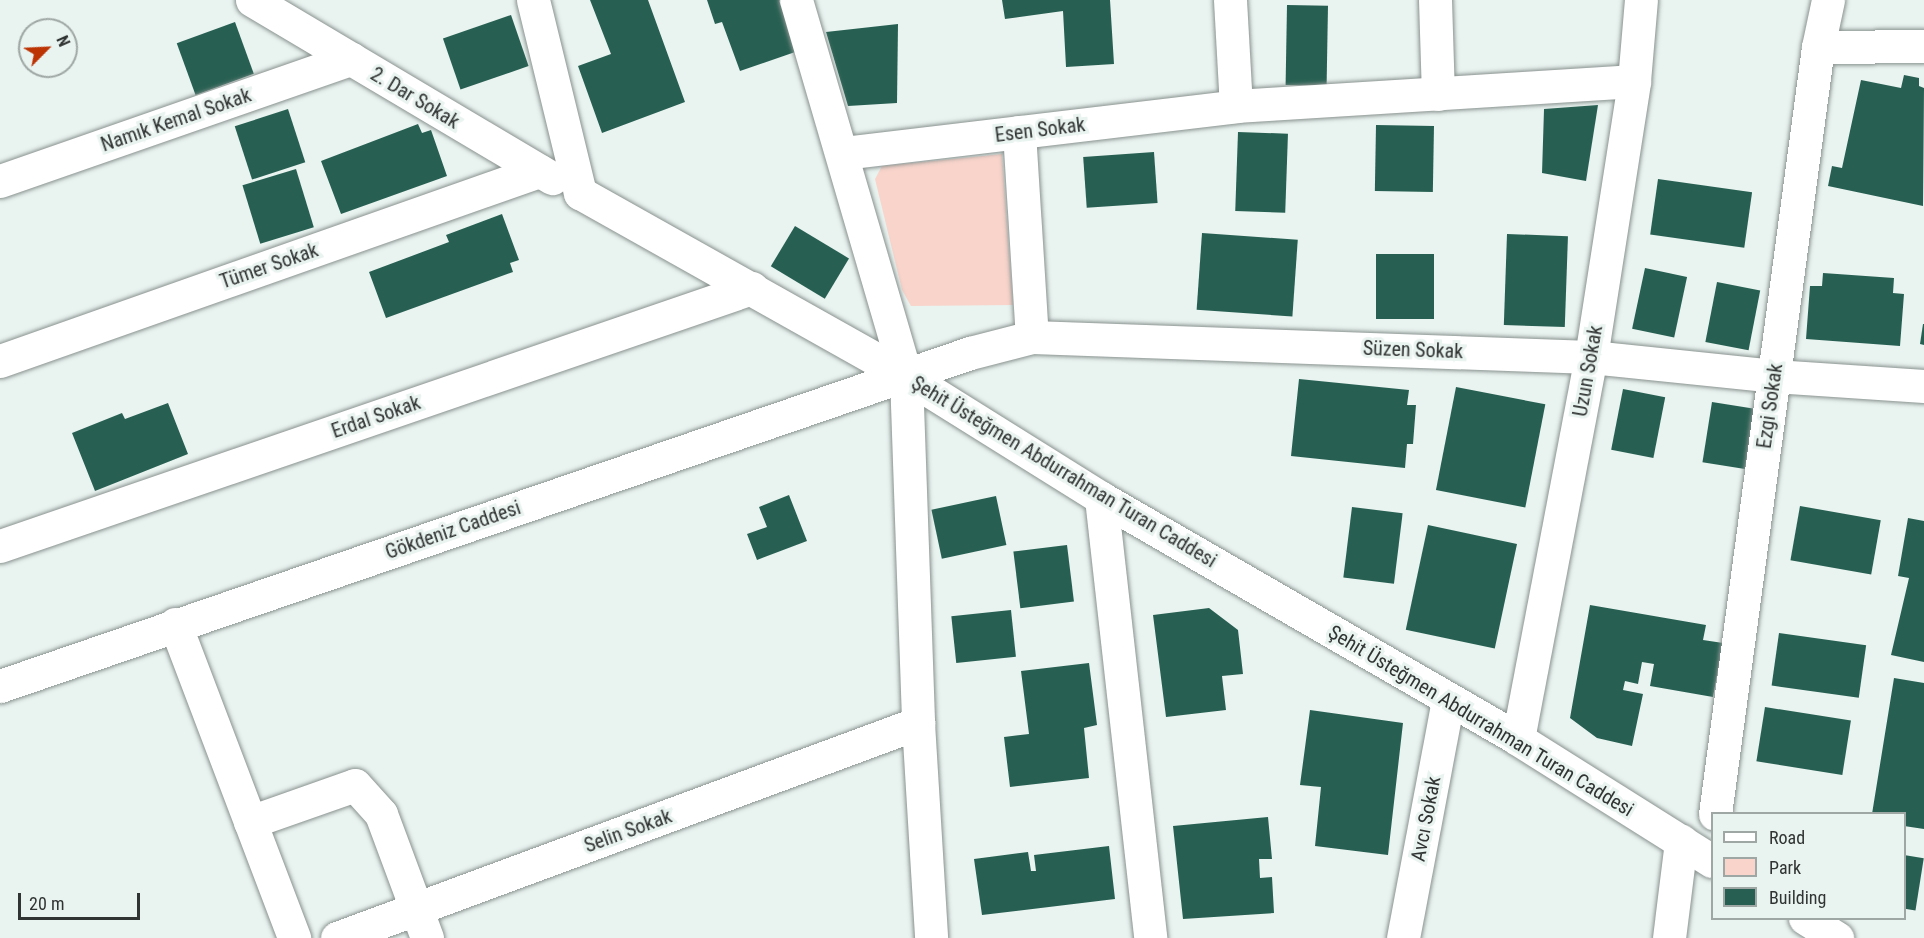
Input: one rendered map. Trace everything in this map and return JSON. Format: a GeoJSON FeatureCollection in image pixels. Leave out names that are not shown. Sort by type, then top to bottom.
{"type":"FeatureCollection","features":[{"type":"Feature","properties":{"kind":"street","name":"2. Dar Sokak"},"geometry":{"type":"LineString","coordinates":[[252,0],[538,171],[580,193]]}},
{"type":"Feature","properties":{"kind":"street"},"geometry":{"type":"LineString","coordinates":[[533,0],[580,193]]}},
{"type":"Feature","properties":{"kind":"street"},"geometry":{"type":"LineString","coordinates":[[796,0],[844,153],[906,376],[918,723],[931,938]]}},
{"type":"Feature","properties":{"kind":"street"},"geometry":{"type":"LineString","coordinates":[[1230,0],[1236,106]]}},
{"type":"Feature","properties":{"kind":"street"},"geometry":{"type":"LineString","coordinates":[[1435,0],[1438,94]]}},
{"type":"Feature","properties":{"kind":"street","name":"Uzun Sokak"},"geometry":{"type":"LineString","coordinates":[[1518,739],[1591,357],[1634,81],[1641,0]]}},
{"type":"Feature","properties":{"kind":"street","name":"Ezgi Sokak"},"geometry":{"type":"LineString","coordinates":[[1715,812],[1818,46],[1828,0]]}},
{"type":"Feature","properties":{"kind":"street"},"geometry":{"type":"LineString","coordinates":[[1818,46],[1924,46]]}},
{"type":"Feature","properties":{"kind":"street","name":"Namık Kemal Sokak"},"geometry":{"type":"LineString","coordinates":[[0,181],[351,59]]}},
{"type":"Feature","properties":{"kind":"street","name":"Esen Sokak"},"geometry":{"type":"LineString","coordinates":[[844,153],[1236,106],[1634,81]]}},
{"type":"Feature","properties":{"kind":"street"},"geometry":{"type":"LineString","coordinates":[[1019,132],[1032,336]]}},
{"type":"Feature","properties":{"kind":"street","name":"Tümer Sokak"},"geometry":{"type":"LineString","coordinates":[[0,361],[538,171]]}},
{"type":"Feature","properties":{"kind":"street","name":"Şehit Üsteğmen Abdurrahman Turan Caddesi"},"geometry":{"type":"LineString","coordinates":[[580,193],[906,376],[1101,498],[1518,739],[1681,841],[1711,850]]}},
{"type":"Feature","properties":{"kind":"street","name":"Erdal Sokak"},"geometry":{"type":"LineString","coordinates":[[0,546],[752,288]]}},
{"type":"Feature","properties":{"kind":"street","name":"Süzen Sokak"},"geometry":{"type":"LineString","coordinates":[[906,376],[1032,336],[1591,357],[1774,376],[1924,386]]}},
{"type":"Feature","properties":{"kind":"street","name":"Gökdeniz Caddesi"},"geometry":{"type":"LineString","coordinates":[[0,686],[175,624],[906,376]]}},
{"type":"Feature","properties":{"kind":"street"},"geometry":{"type":"LineString","coordinates":[[1101,498],[1150,938]]}},
{"type":"Feature","properties":{"kind":"street"},"geometry":{"type":"LineString","coordinates":[[175,624],[294,938]]}},
{"type":"Feature","properties":{"kind":"street","name":"Avcı Sokak"},"geometry":{"type":"LineString","coordinates":[[1403,938],[1448,700]]}},
{"type":"Feature","properties":{"kind":"street","name":"Selin Sokak"},"geometry":{"type":"LineString","coordinates":[[337,938],[422,923],[918,723]]}},
{"type":"Feature","properties":{"kind":"street"},"geometry":{"type":"LineString","coordinates":[[250,822],[355,785],[381,814],[422,923]]}},
{"type":"Feature","properties":{"kind":"street"},"geometry":{"type":"LineString","coordinates":[[1669,938],[1681,841]]}},
{"type":"Feature","properties":{"kind":"street"},"geometry":{"type":"LineString","coordinates":[[1808,920],[1837,938]]}},
{"type":"Feature","properties":{"kind":"green space"},"geometry":{"type":"Polygon","coordinates":[[[1002,154],[1013,305],[911,306],[902,290],[875,179],[882,166],[1002,154]]]}},
{"type":"Feature","properties":{"kind":"building"},"geometry":{"type":"Polygon","coordinates":[[[590,0],[648,0],[685,102],[602,133],[578,66],[611,54],[590,0]]]}},
{"type":"Feature","properties":{"kind":"building"},"geometry":{"type":"Polygon","coordinates":[[[707,0],[780,0],[798,51],[740,71],[722,22],[715,24],[707,0]]]}},
{"type":"Feature","properties":{"kind":"building"},"geometry":{"type":"Polygon","coordinates":[[[1002,0],[1110,0],[1114,64],[1066,67],[1063,11],[1005,19],[1002,0]]]}},
{"type":"Feature","properties":{"kind":"building"},"geometry":{"type":"Polygon","coordinates":[[[1287,5],[1328,6],[1327,86],[1286,85],[1287,5]]]}},
{"type":"Feature","properties":{"kind":"building"},"geometry":{"type":"Polygon","coordinates":[[[511,15],[529,66],[461,89],[443,38],[511,15]]]}},
{"type":"Feature","properties":{"kind":"building"},"geometry":{"type":"Polygon","coordinates":[[[235,22],[254,74],[196,95],[177,43],[235,22]]]}},
{"type":"Feature","properties":{"kind":"building"},"geometry":{"type":"Polygon","coordinates":[[[898,24],[897,103],[848,106],[826,32],[898,24]]]}},
{"type":"Feature","properties":{"kind":"building"},"geometry":{"type":"Polygon","coordinates":[[[1904,75],[1919,78],[1919,86],[1924,88],[1923,206],[1828,186],[1832,166],[1842,168],[1861,80],[1901,88],[1904,75]]]}},
{"type":"Feature","properties":{"kind":"building"},"geometry":{"type":"Polygon","coordinates":[[[1598,105],[1586,181],[1542,173],[1544,109],[1598,105]]]}},
{"type":"Feature","properties":{"kind":"building"},"geometry":{"type":"Polygon","coordinates":[[[288,109],[305,162],[252,180],[235,126],[288,109]]]}},
{"type":"Feature","properties":{"kind":"building"},"geometry":{"type":"Polygon","coordinates":[[[418,124],[422,133],[431,130],[447,176],[341,214],[321,161],[418,124]]]}},
{"type":"Feature","properties":{"kind":"building"},"geometry":{"type":"Polygon","coordinates":[[[1376,125],[1434,126],[1433,192],[1375,191],[1376,125]]]}},
{"type":"Feature","properties":{"kind":"building"},"geometry":{"type":"Polygon","coordinates":[[[1238,132],[1288,134],[1285,213],[1235,211],[1238,132]]]}},
{"type":"Feature","properties":{"kind":"building"},"geometry":{"type":"Polygon","coordinates":[[[1154,152],[1158,203],[1087,208],[1083,157],[1154,152]]]}},
{"type":"Feature","properties":{"kind":"building"},"geometry":{"type":"Polygon","coordinates":[[[296,169],[314,227],[260,244],[242,185],[296,169]]]}},
{"type":"Feature","properties":{"kind":"building"},"geometry":{"type":"Polygon","coordinates":[[[1658,179],[1752,192],[1744,248],[1650,234],[1658,179]]]}},
{"type":"Feature","properties":{"kind":"building"},"geometry":{"type":"Polygon","coordinates":[[[502,214],[519,260],[510,263],[513,272],[386,318],[369,272],[449,242],[446,235],[502,214]]]}},
{"type":"Feature","properties":{"kind":"building"},"geometry":{"type":"Polygon","coordinates":[[[795,226],[849,258],[825,299],[771,266],[795,226]]]}},
{"type":"Feature","properties":{"kind":"building"},"geometry":{"type":"Polygon","coordinates":[[[1202,233],[1298,240],[1292,317],[1197,310],[1202,233]]]}},
{"type":"Feature","properties":{"kind":"building"},"geometry":{"type":"Polygon","coordinates":[[[1507,234],[1568,236],[1565,327],[1504,325],[1507,234]]]}},
{"type":"Feature","properties":{"kind":"building"},"geometry":{"type":"Polygon","coordinates":[[[1376,254],[1434,254],[1434,319],[1376,319],[1376,254]]]}},
{"type":"Feature","properties":{"kind":"building"},"geometry":{"type":"Polygon","coordinates":[[[1645,268],[1687,277],[1674,338],[1632,329],[1645,268]]]}},
{"type":"Feature","properties":{"kind":"building"},"geometry":{"type":"Polygon","coordinates":[[[1823,273],[1894,278],[1893,293],[1904,294],[1900,346],[1806,339],[1810,286],[1822,286],[1823,273]]]}},
{"type":"Feature","properties":{"kind":"building"},"geometry":{"type":"Polygon","coordinates":[[[1717,282],[1760,290],[1749,350],[1705,342],[1717,282]]]}},
{"type":"Feature","properties":{"kind":"building"},"geometry":{"type":"Polygon","coordinates":[[[1924,324],[1924,345],[1920,344],[1924,324]]]}},
{"type":"Feature","properties":{"kind":"building"},"geometry":{"type":"Polygon","coordinates":[[[1299,379],[1409,390],[1407,405],[1416,405],[1413,444],[1407,444],[1405,468],[1291,456],[1299,379]]]}},
{"type":"Feature","properties":{"kind":"building"},"geometry":{"type":"Polygon","coordinates":[[[1456,387],[1545,404],[1525,507],[1436,490],[1456,387]]]}},
{"type":"Feature","properties":{"kind":"building"},"geometry":{"type":"Polygon","coordinates":[[[1623,389],[1665,397],[1653,458],[1611,450],[1623,389]]]}},
{"type":"Feature","properties":{"kind":"building"},"geometry":{"type":"Polygon","coordinates":[[[1712,402],[1754,409],[1745,469],[1702,462],[1712,402]]]}},
{"type":"Feature","properties":{"kind":"building"},"geometry":{"type":"Polygon","coordinates":[[[168,403],[188,454],[95,491],[72,433],[122,413],[125,419],[168,403]]]}},
{"type":"Feature","properties":{"kind":"building"},"geometry":{"type":"Polygon","coordinates":[[[789,495],[807,541],[757,560],[747,534],[767,527],[759,507],[789,495]]]}},
{"type":"Feature","properties":{"kind":"building"},"geometry":{"type":"Polygon","coordinates":[[[996,496],[1006,545],[942,559],[931,510],[996,496]]]}},
{"type":"Feature","properties":{"kind":"building"},"geometry":{"type":"Polygon","coordinates":[[[1800,506],[1881,520],[1871,574],[1790,560],[1800,506]]]}},
{"type":"Feature","properties":{"kind":"building"},"geometry":{"type":"Polygon","coordinates":[[[1352,507],[1403,513],[1394,584],[1343,577],[1352,507]]]}},
{"type":"Feature","properties":{"kind":"building"},"geometry":{"type":"Polygon","coordinates":[[[1908,518],[1924,521],[1924,662],[1891,655],[1909,578],[1898,576],[1908,518]]]}},
{"type":"Feature","properties":{"kind":"building"},"geometry":{"type":"Polygon","coordinates":[[[1428,525],[1517,544],[1495,649],[1406,630],[1428,525]]]}},
{"type":"Feature","properties":{"kind":"building"},"geometry":{"type":"Polygon","coordinates":[[[1067,545],[1074,602],[1020,608],[1013,552],[1067,545]]]}},
{"type":"Feature","properties":{"kind":"building"},"geometry":{"type":"Polygon","coordinates":[[[1590,605],[1706,625],[1703,640],[1723,643],[1713,697],[1650,686],[1654,664],[1642,662],[1638,684],[1625,681],[1623,690],[1643,694],[1632,746],[1597,738],[1570,718],[1590,605]]]}},
{"type":"Feature","properties":{"kind":"building"},"geometry":{"type":"Polygon","coordinates":[[[1209,608],[1238,630],[1243,674],[1222,676],[1226,710],[1166,717],[1153,615],[1209,608]]]}},
{"type":"Feature","properties":{"kind":"building"},"geometry":{"type":"Polygon","coordinates":[[[1011,610],[1016,657],[956,663],[951,616],[1011,610]]]}},
{"type":"Feature","properties":{"kind":"building"},"geometry":{"type":"Polygon","coordinates":[[[1779,633],[1866,645],[1859,698],[1772,685],[1779,633]]]}},
{"type":"Feature","properties":{"kind":"building"},"geometry":{"type":"Polygon","coordinates":[[[1089,663],[1097,725],[1084,728],[1089,778],[1010,787],[1004,737],[1029,734],[1021,671],[1089,663]]]}},
{"type":"Feature","properties":{"kind":"building"},"geometry":{"type":"Polygon","coordinates":[[[1894,678],[1924,683],[1924,829],[1906,826],[1906,812],[1872,812],[1894,678]]]}},
{"type":"Feature","properties":{"kind":"building"},"geometry":{"type":"Polygon","coordinates":[[[1765,707],[1851,721],[1842,775],[1756,761],[1765,707]]]}},
{"type":"Feature","properties":{"kind":"building"},"geometry":{"type":"Polygon","coordinates":[[[1310,710],[1403,723],[1388,855],[1315,846],[1321,787],[1300,785],[1310,710]]]}},
{"type":"Feature","properties":{"kind":"building"},"geometry":{"type":"Polygon","coordinates":[[[1268,817],[1272,859],[1259,859],[1260,878],[1272,877],[1274,913],[1183,919],[1173,826],[1268,817]]]}},
{"type":"Feature","properties":{"kind":"building"},"geometry":{"type":"Polygon","coordinates":[[[1109,846],[1115,899],[982,915],[974,859],[1028,852],[1031,871],[1036,871],[1034,855],[1109,846]]]}},
{"type":"Feature","properties":{"kind":"building"},"geometry":{"type":"Polygon","coordinates":[[[1906,855],[1924,858],[1915,910],[1906,909],[1906,855]]]}}]}
